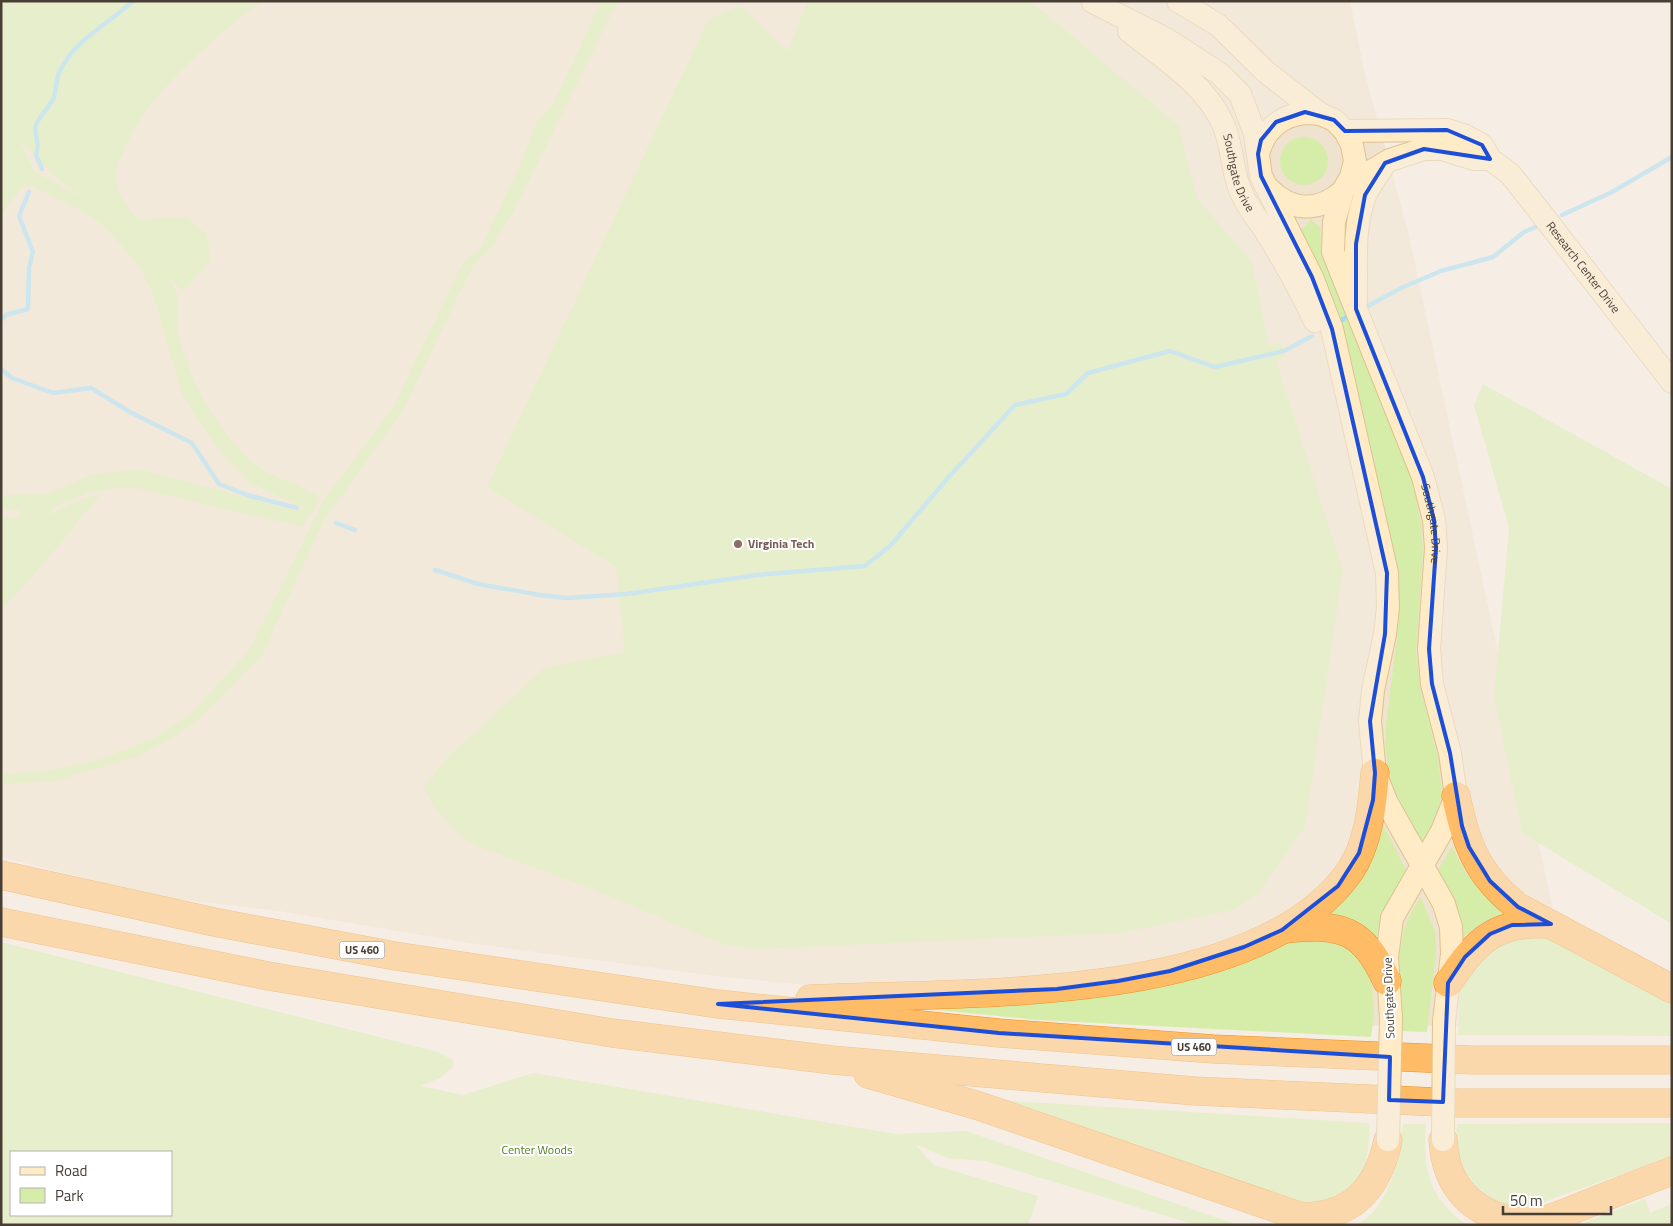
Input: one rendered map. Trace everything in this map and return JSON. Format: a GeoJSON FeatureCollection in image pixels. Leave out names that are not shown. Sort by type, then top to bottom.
{"type":"FeatureCollection","features":[{"type":"Feature","properties":{"kind":"highway"},"geometry":{"type":"LineString","coordinates":[[718,1004],[1047,990],[1118,981],[1202,961],[1282,930],[1322,902],[1351,870],[1366,833],[1375,773]]}},
{"type":"Feature","properties":{"kind":"highway"},"geometry":{"type":"LineString","coordinates":[[1456,796],[1462,826],[1478,864],[1503,895],[1518,906],[1672,989]]}},
{"type":"Feature","properties":{"kind":"highway","name":"US 460"},"geometry":{"type":"LineString","coordinates":[[1,876],[214,922],[395,956],[718,1004],[999,1033],[1213,1049],[1472,1060],[1672,1060]]}},
{"type":"Feature","properties":{"kind":"highway"},"geometry":{"type":"LineString","coordinates":[[1,922],[268,976],[612,1033],[832,1060],[1195,1091],[1459,1103],[1672,1103]]}},
{"type":"Feature","properties":{"kind":"highway"},"geometry":{"type":"LineString","coordinates":[[1448,983],[1470,952],[1490,934],[1512,925],[1551,924]]}},
{"type":"Feature","properties":{"kind":"highway"},"geometry":{"type":"LineString","coordinates":[[1282,930],[1317,926],[1344,931],[1368,946],[1388,981]]}},
{"type":"Feature","properties":{"kind":"highway"},"geometry":{"type":"LineString","coordinates":[[832,1060],[879,1079],[979,1106],[1302,1217],[1334,1214],[1365,1192],[1375,1180],[1383,1162],[1388,1140]]}},
{"type":"Feature","properties":{"kind":"highway"},"geometry":{"type":"LineString","coordinates":[[1443,1140],[1446,1163],[1459,1190],[1483,1212],[1500,1220],[1513,1222],[1540,1221],[1672,1171]]}},
{"type":"Feature","properties":{"kind":"main road"},"geometry":{"type":"LineString","coordinates":[[1178,1],[1218,25],[1266,72],[1320,114],[1334,120],[1345,131]]}},
{"type":"Feature","properties":{"kind":"main road","name":"Southgate Drive"},"geometry":{"type":"LineString","coordinates":[[1093,2],[1166,39],[1231,84],[1240,94],[1255,134],[1261,176],[1312,277],[1332,329],[1387,573],[1388,607],[1385,634],[1373,690],[1370,721],[1375,773],[1387,803],[1444,904],[1451,927],[1452,954],[1444,1021],[1443,1140]]}},
{"type":"Feature","properties":{"kind":"main road","name":"Southgate Drive"},"geometry":{"type":"LineString","coordinates":[[1093,2],[1190,80],[1213,107],[1223,123],[1229,141],[1235,174],[1245,200],[1304,298],[1350,408]]}},
{"type":"Feature","properties":{"kind":"main road","name":"Southgate Drive"},"geometry":{"type":"LineString","coordinates":[[1258,154],[1261,140],[1276,122],[1290,115],[1305,112],[1320,114]]}},
{"type":"Feature","properties":{"kind":"main road","name":"Research Center Drive"},"geometry":{"type":"LineString","coordinates":[[1345,131],[1447,130],[1466,136],[1482,145],[1490,159],[1510,174],[1672,382]]}},
{"type":"Feature","properties":{"kind":"main road","name":"Southgate Drive"},"geometry":{"type":"LineString","coordinates":[[1345,131],[1352,145],[1355,161],[1352,177],[1345,188],[1334,222],[1333,252],[1423,477],[1434,520],[1436,548],[1429,649],[1432,684],[1450,753],[1456,796],[1442,831],[1424,866],[1403,896],[1392,918],[1387,957],[1390,1018],[1388,1140]]}},
{"type":"Feature","properties":{"kind":"main road"},"geometry":{"type":"LineString","coordinates":[[1345,188],[1385,162],[1408,152],[1424,149],[1442,149],[1474,159],[1490,159]]}},
{"type":"Feature","properties":{"kind":"main road"},"geometry":{"type":"LineString","coordinates":[[1356,309],[1356,244],[1360,213],[1365,195],[1385,162]]}},
{"type":"Feature","properties":{"kind":"main road","name":"Southgate Drive"},"geometry":{"type":"LineString","coordinates":[[1268,189],[1278,199],[1291,205],[1305,208],[1319,206],[1332,200],[1345,188]]}},
{"type":"Feature","properties":{"kind":"highlighted area"},"geometry":{"type":"Polygon","coordinates":[[[1305,112],[1334,120],[1345,131],[1447,130],[1482,145],[1490,159],[1424,149],[1385,163],[1365,195],[1356,244],[1356,309],[1423,477],[1434,520],[1436,548],[1429,649],[1432,684],[1450,753],[1462,826],[1469,847],[1490,881],[1518,907],[1551,924],[1512,925],[1490,934],[1465,957],[1448,983],[1443,1102],[1389,1100],[1390,1057],[999,1033],[718,1004],[1057,989],[1118,981],[1170,971],[1244,947],[1282,930],[1338,886],[1359,853],[1373,800],[1375,773],[1370,721],[1385,634],[1387,573],[1332,329],[1312,277],[1261,176],[1258,154],[1261,140],[1276,122],[1305,112]]]}},
{"type":"Feature","properties":{"kind":"shaded area","name":"Virginia Tech"},"geometry":{"type":"Polygon","coordinates":[[[1,1],[1350,1],[1365,74],[1408,231],[1578,1027],[1182,1024],[715,976],[475,944],[279,911],[158,897],[1,857],[1,1]]]}},
{"type":"Feature","properties":{"kind":"green space"},"geometry":{"type":"Polygon","coordinates":[[[1,1],[263,1],[202,50],[164,90],[147,111],[133,133],[117,166],[116,180],[123,199],[139,220],[188,217],[207,235],[210,260],[190,284],[182,290],[168,278],[177,295],[179,310],[178,332],[184,354],[198,388],[216,420],[251,461],[268,472],[304,488],[321,499],[302,527],[131,487],[89,492],[52,509],[47,515],[79,500],[101,494],[28,582],[1,610],[1,517],[19,518],[21,510],[1,509],[1,495],[47,494],[92,474],[139,469],[297,511],[302,507],[250,483],[220,452],[182,395],[153,294],[137,263],[102,224],[71,205],[29,185],[23,186],[1,216],[1,1]],[[20,141],[34,171],[84,199],[54,176],[20,141]]]}},
{"type":"Feature","properties":{"kind":"green space"},"geometry":{"type":"Polygon","coordinates":[[[601,1],[618,1],[514,211],[492,247],[473,266],[403,411],[323,522],[262,656],[215,704],[183,732],[139,756],[55,781],[1,784],[1,774],[45,771],[98,760],[152,739],[191,713],[248,651],[325,498],[393,407],[463,262],[481,247],[523,158],[536,123],[553,104],[601,1]]]}},
{"type":"Feature","properties":{"kind":"green space"},"geometry":{"type":"Polygon","coordinates":[[[808,1],[1031,1],[1178,125],[1198,199],[1252,262],[1269,346],[1280,342],[1285,356],[1276,361],[1343,570],[1305,827],[1259,893],[1234,910],[1120,933],[758,949],[722,944],[587,887],[477,846],[460,836],[435,809],[423,787],[450,755],[544,668],[625,652],[616,567],[487,487],[708,20],[740,5],[787,51],[808,1]]]}},
{"type":"Feature","properties":{"kind":"green space"},"geometry":{"type":"Polygon","coordinates":[[[1299,137],[1309,137],[1321,144],[1328,156],[1328,166],[1321,178],[1309,185],[1299,185],[1291,181],[1284,174],[1280,166],[1280,156],[1284,148],[1291,141],[1299,137]]]}},
{"type":"Feature","properties":{"kind":"green space"},"geometry":{"type":"Polygon","coordinates":[[[1311,219],[1320,228],[1322,256],[1413,482],[1421,523],[1423,549],[1416,652],[1421,690],[1438,757],[1442,794],[1435,826],[1422,848],[1398,801],[1388,771],[1386,725],[1397,638],[1398,609],[1299,233],[1311,219]]]}},
{"type":"Feature","properties":{"kind":"green space"},"geometry":{"type":"Polygon","coordinates":[[[1483,384],[1672,489],[1672,924],[1522,833],[1494,696],[1509,528],[1474,405],[1483,384]]]}},
{"type":"Feature","properties":{"kind":"green space"},"geometry":{"type":"Polygon","coordinates":[[[1379,817],[1407,872],[1382,914],[1376,940],[1349,922],[1328,913],[1343,893],[1379,817]]]}},
{"type":"Feature","properties":{"kind":"green space"},"geometry":{"type":"Polygon","coordinates":[[[1452,847],[1466,873],[1503,915],[1482,923],[1462,938],[1436,873],[1452,847]]]}},
{"type":"Feature","properties":{"kind":"green space"},"geometry":{"type":"Polygon","coordinates":[[[1421,897],[1436,935],[1436,955],[1427,1032],[1402,1031],[1399,978],[1401,945],[1411,913],[1421,897]]]}},
{"type":"Feature","properties":{"kind":"green space"},"geometry":{"type":"Polygon","coordinates":[[[1300,935],[1347,946],[1365,965],[1372,984],[1374,1015],[1371,1037],[1038,1020],[897,1006],[1059,1001],[1121,995],[1171,983],[1300,935]]]}},
{"type":"Feature","properties":{"kind":"green space"},"geometry":{"type":"Polygon","coordinates":[[[1547,935],[1672,1002],[1672,1036],[1458,1035],[1460,986],[1495,943],[1547,935]]]}},
{"type":"Feature","properties":{"kind":"green space","name":"Center Woods"},"geometry":{"type":"Polygon","coordinates":[[[1,942],[438,1052],[453,1060],[453,1067],[440,1078],[421,1086],[463,1095],[533,1073],[896,1134],[966,1131],[1238,1225],[1196,1225],[985,1161],[948,1158],[915,1144],[934,1165],[1038,1196],[1028,1225],[1,1225],[1,942]]]}},
{"type":"Feature","properties":{"kind":"green space"},"geometry":{"type":"Polygon","coordinates":[[[981,1099],[1369,1123],[1367,1157],[1363,1170],[1347,1190],[1336,1197],[1303,1206],[981,1099]]]}},
{"type":"Feature","properties":{"kind":"green space"},"geometry":{"type":"Polygon","coordinates":[[[1672,1123],[1672,1156],[1535,1205],[1524,1206],[1508,1206],[1498,1203],[1484,1195],[1476,1187],[1464,1168],[1457,1146],[1456,1135],[1457,1124],[1672,1123]]]}},
{"type":"Feature","properties":{"kind":"green space"},"geometry":{"type":"Polygon","coordinates":[[[1403,1124],[1426,1124],[1427,1168],[1431,1181],[1436,1193],[1444,1204],[1467,1225],[1357,1225],[1369,1216],[1385,1194],[1396,1167],[1403,1124]]]}},
{"type":"Feature","properties":{"kind":"green space"},"geometry":{"type":"Polygon","coordinates":[[[1645,1199],[1650,1213],[1672,1204],[1672,1225],[1578,1225],[1645,1199]]]}},
{"type":"Feature","properties":{"kind":"waterway"},"geometry":{"type":"LineString","coordinates":[[42,169],[36,155],[38,145],[35,133],[36,125],[53,99],[58,76],[65,61],[82,42],[133,1]]}},
{"type":"Feature","properties":{"kind":"waterway"},"geometry":{"type":"LineString","coordinates":[[1562,215],[1612,192],[1672,157]]}},
{"type":"Feature","properties":{"kind":"waterway"},"geometry":{"type":"LineString","coordinates":[[1,320],[6,315],[28,309],[29,268],[33,252],[19,216],[29,192]]}},
{"type":"Feature","properties":{"kind":"waterway"},"geometry":{"type":"LineString","coordinates":[[1368,306],[1401,288],[1441,271],[1493,257],[1524,232],[1538,226]]}},
{"type":"Feature","properties":{"kind":"waterway"},"geometry":{"type":"LineString","coordinates":[[1340,321],[1345,318]]}},
{"type":"Feature","properties":{"kind":"waterway"},"geometry":{"type":"LineString","coordinates":[[435,570],[478,584],[567,598],[627,594],[757,575],[865,566],[891,545],[947,479],[1015,405],[1066,394],[1088,373],[1170,351],[1215,367],[1284,351],[1312,336]]}},
{"type":"Feature","properties":{"kind":"waterway"},"geometry":{"type":"LineString","coordinates":[[1,369],[12,378],[53,393],[91,388],[130,412],[192,443],[219,484],[247,495],[297,508]]}},
{"type":"Feature","properties":{"kind":"waterway"},"geometry":{"type":"LineString","coordinates":[[336,523],[355,530]]}},
{"type":"Feature","properties":{"kind":"place","name":"Virginia Tech"},"geometry":{"type":"Point","coordinates":[738,544]}}]}
